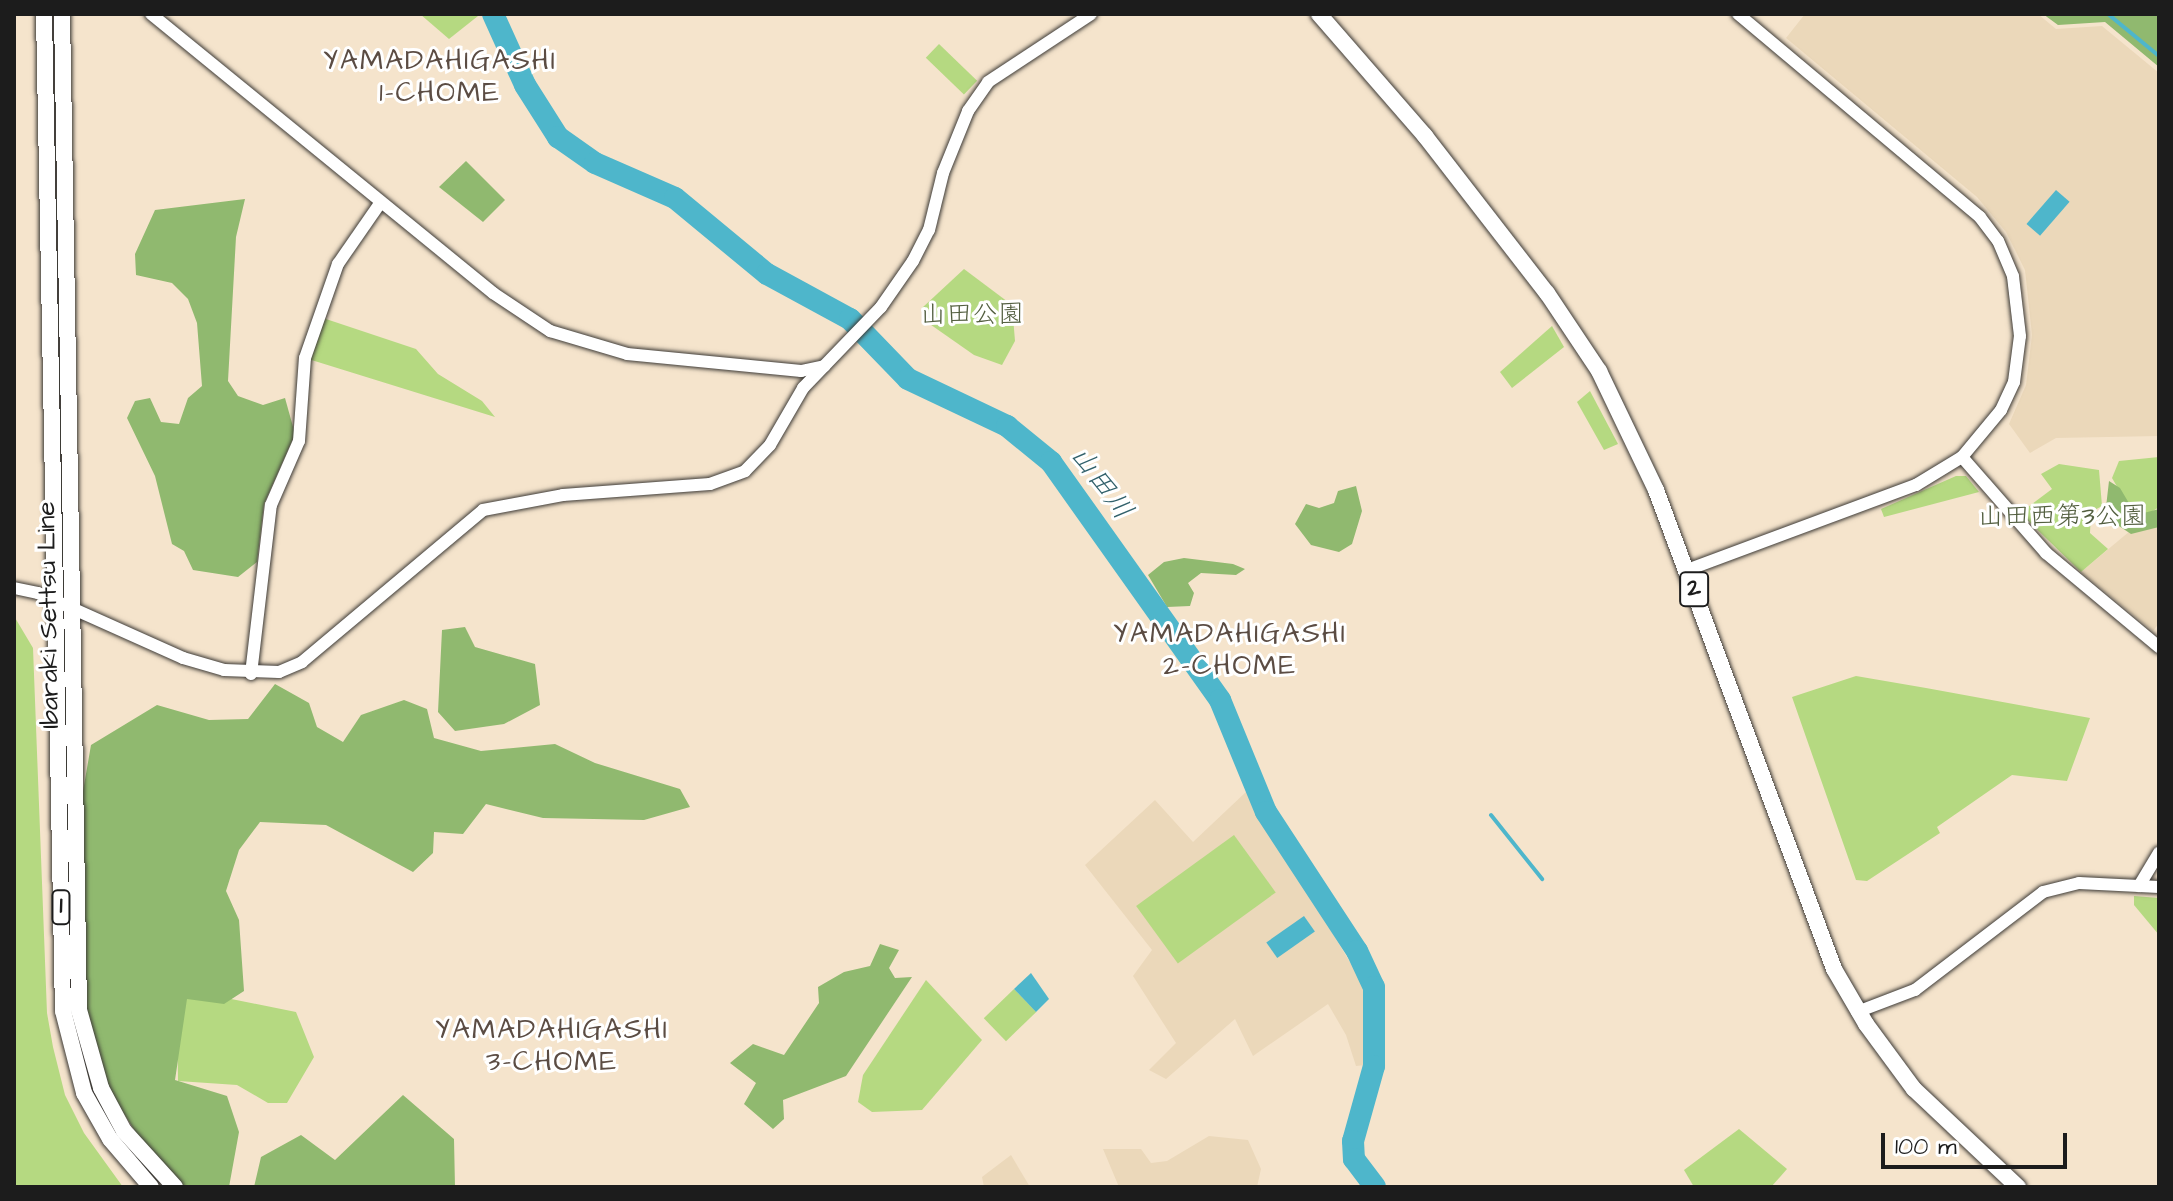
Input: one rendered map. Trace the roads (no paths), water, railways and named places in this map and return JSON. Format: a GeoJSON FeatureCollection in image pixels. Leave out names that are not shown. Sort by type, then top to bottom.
{"type":"FeatureCollection","features":[{"type":"Feature","properties":{"kind":"main road","name":"Ibaraki Settsu Line"},"geometry":{"type":"LineString","coordinates":[[44,14],[63,1011],[84,1093],[110,1139],[151,1187]]}},
{"type":"Feature","properties":{"kind":"main road","name":"Ibaraki Settsu Line"},"geometry":{"type":"LineString","coordinates":[[62,14],[79,1010],[101,1088],[124,1131],[175,1187]]}},
{"type":"Feature","properties":{"kind":"main road","name":"2"},"geometry":{"type":"LineString","coordinates":[[1319,14],[1443,160],[1547,293],[1599,371],[1648,472],[1687,570],[1834,969],[1857,1012],[1944,1123],[2018,1187]]}},
{"type":"Feature","properties":{"kind":"street"},"geometry":{"type":"LineString","coordinates":[[151,14],[523,314],[589,347],[801,371],[824,366]]}},
{"type":"Feature","properties":{"kind":"street"},"geometry":{"type":"LineString","coordinates":[[14,588],[55,601],[183,658],[251,674],[279,672],[302,662],[483,510],[563,495],[710,484],[745,471],[760,460],[803,388],[872,316],[929,230],[948,160],[968,111],[988,82],[1091,14]]}},
{"type":"Feature","properties":{"kind":"street"},"geometry":{"type":"LineString","coordinates":[[1687,570],[1916,485],[1962,457],[2001,410],[2014,382],[2020,304],[1998,241],[1969,205],[1738,14]]}},
{"type":"Feature","properties":{"kind":"street"},"geometry":{"type":"LineString","coordinates":[[251,674],[271,505],[299,441],[305,358],[338,264],[381,202]]}},
{"type":"Feature","properties":{"kind":"street"},"geometry":{"type":"LineString","coordinates":[[1962,457],[2046,553],[2159,647]]}},
{"type":"Feature","properties":{"kind":"street"},"geometry":{"type":"LineString","coordinates":[[2139,886],[2159,853]]}},
{"type":"Feature","properties":{"kind":"street"},"geometry":{"type":"LineString","coordinates":[[1857,1012],[1915,990],[2043,892],[2079,883],[2159,887]]}},
{"type":"Feature","properties":{"kind":"water"},"geometry":{"type":"Polygon","coordinates":[[[2056,190],[2070,202],[2040,236],[2026,224],[2056,190]]]}},
{"type":"Feature","properties":{"kind":"water"},"geometry":{"type":"Polygon","coordinates":[[[1304,916],[1315,932],[1277,958],[1266,942],[1304,916]]]}},
{"type":"Feature","properties":{"kind":"water"},"geometry":{"type":"Polygon","coordinates":[[[1031,973],[1049,999],[1036,1012],[1014,989],[1031,973]]]}},
{"type":"Feature","properties":{"kind":"waterway","name":"山田川"},"geometry":{"type":"LineString","coordinates":[[493,14],[525,85],[558,137],[595,163],[675,198],[767,274],[850,319],[908,379],[1007,426],[1051,462],[1220,700],[1266,812],[1357,951],[1374,987],[1374,1066],[1353,1141],[1354,1159],[1375,1187]]}},
{"type":"Feature","properties":{"kind":"waterway"},"geometry":{"type":"LineString","coordinates":[[2054,14],[2072,14]]}},
{"type":"Feature","properties":{"kind":"waterway"},"geometry":{"type":"LineString","coordinates":[[2108,14],[2159,56]]}},
{"type":"Feature","properties":{"kind":"waterway"},"geometry":{"type":"LineString","coordinates":[[1491,815],[1542,879]]}},
{"type":"Feature","properties":{"kind":"district","name":"YAMADAHIGASHI 1-CHOME"},"geometry":{"type":"Point","coordinates":[440,77]}},
{"type":"Feature","properties":{"kind":"district","name":"YAMADAHIGASHI 2-CHOME"},"geometry":{"type":"Point","coordinates":[1230,650]}},
{"type":"Feature","properties":{"kind":"district","name":"YAMADAHIGASHI 3-CHOME"},"geometry":{"type":"Point","coordinates":[552,1046]}},
{"type":"Feature","properties":{"kind":"park label","name":"山田公園"},"geometry":{"type":"Point","coordinates":[972,315]}},
{"type":"Feature","properties":{"kind":"park label","name":"山田西第3公園"},"geometry":{"type":"Point","coordinates":[2062,517]}}]}
